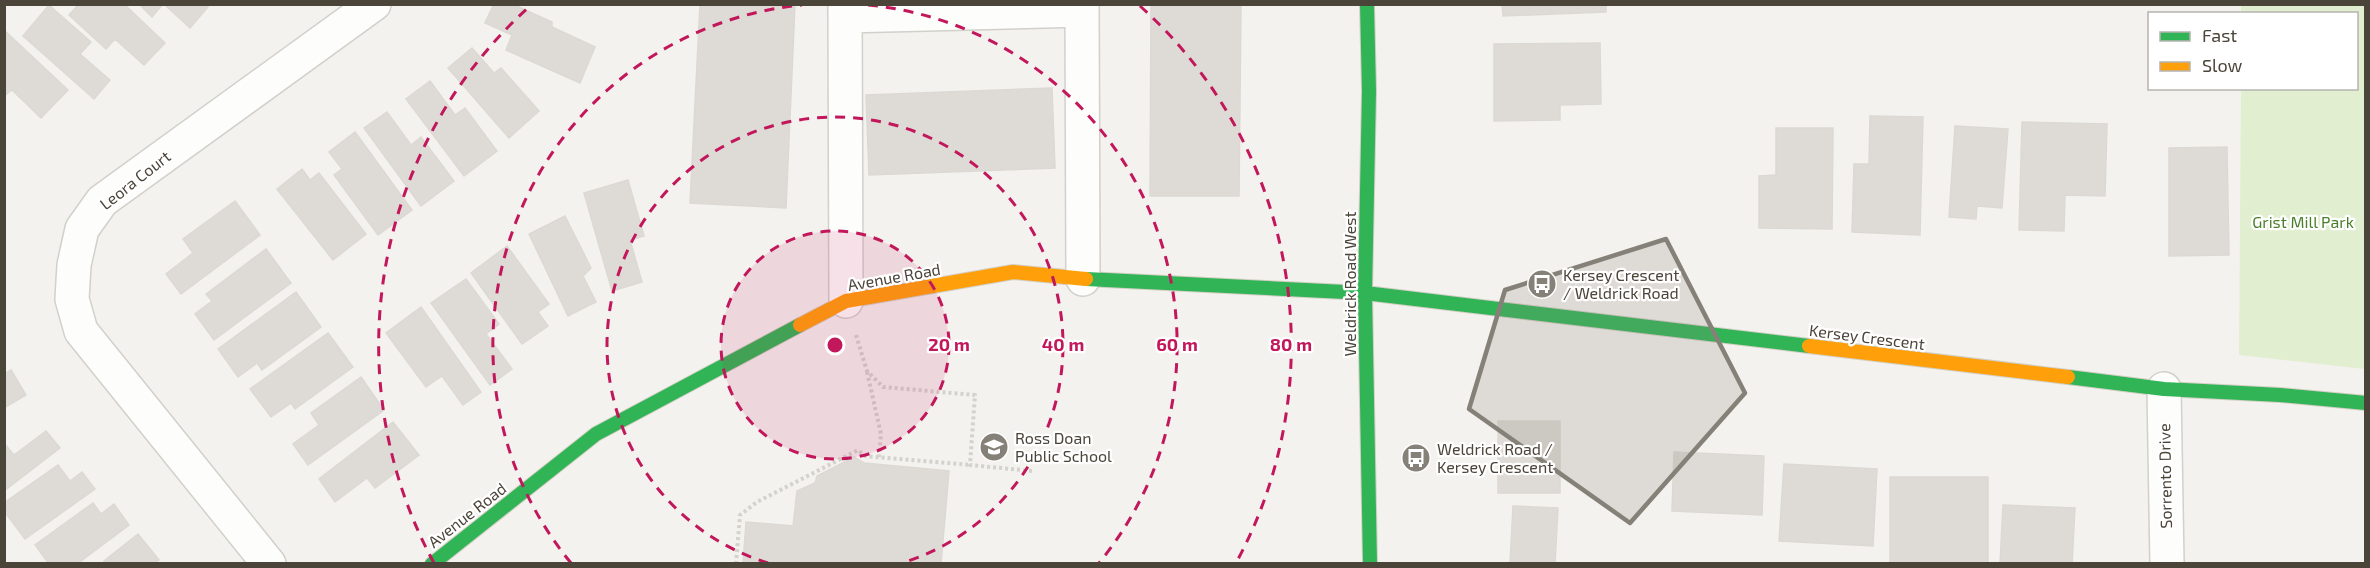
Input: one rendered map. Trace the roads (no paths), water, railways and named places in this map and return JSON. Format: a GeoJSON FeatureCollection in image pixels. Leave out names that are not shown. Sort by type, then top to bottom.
{"type":"FeatureCollection","features":[{"type":"Feature","properties":{"kind":"street","name":"Leora Court"},"geometry":{"type":"LineString","coordinates":[[269,564],[81,331],[72,299],[74,265],[82,229],[102,201],[374,4]]}},
{"type":"Feature","properties":{"kind":"street","name":"Weldrick Road West"},"geometry":{"type":"LineString","coordinates":[[1367,4],[1369,91],[1365,293],[1370,564]]}},
{"type":"Feature","properties":{"kind":"street"},"geometry":{"type":"LineString","coordinates":[[846,301],[845,10],[1082,7],[1083,279]]}},
{"type":"Feature","properties":{"kind":"street","name":"Avenue Road"},"geometry":{"type":"LineString","coordinates":[[432,564],[596,434],[846,301],[1013,272],[1083,279],[1365,293]]}},
{"type":"Feature","properties":{"kind":"street","name":"Kersey Crescent"},"geometry":{"type":"LineString","coordinates":[[1365,293],[2164,389],[2280,395],[2366,404]]}},
{"type":"Feature","properties":{"kind":"street","name":"Sorrento Drive"},"geometry":{"type":"LineString","coordinates":[[2164,389],[2168,564]]}},
{"type":"Feature","properties":{"kind":"place","name":"Kersey Crescent / Weldrick Road"},"geometry":{"type":"Point","coordinates":[1542,284]}},
{"type":"Feature","properties":{"kind":"place","name":"Ross Doan Public School"},"geometry":{"type":"Point","coordinates":[994,447]}},
{"type":"Feature","properties":{"kind":"place","name":"Weldrick Road / Kersey Crescent"},"geometry":{"type":"Point","coordinates":[1416,458]}},
{"type":"Feature","properties":{"kind":"park label","name":"Grist Mill Park"},"geometry":{"type":"Point","coordinates":[2303,222]}}]}
